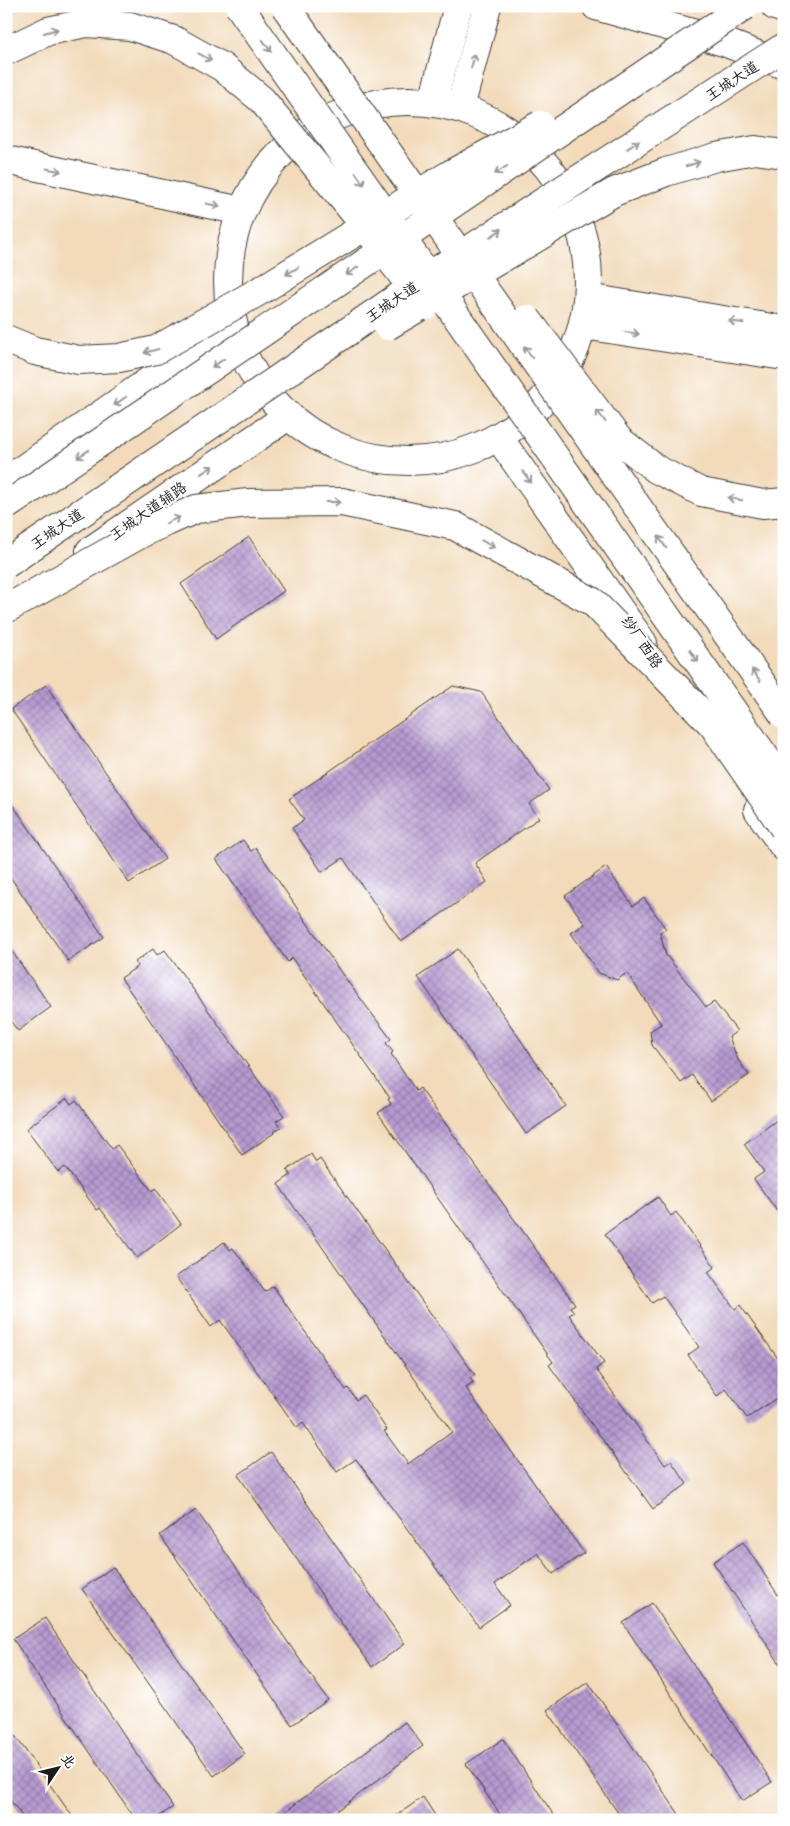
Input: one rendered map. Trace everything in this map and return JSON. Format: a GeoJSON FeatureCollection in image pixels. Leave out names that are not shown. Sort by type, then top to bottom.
{"type":"FeatureCollection","features":[{"type":"Feature","properties":{"kind":"main road"},"geometry":{"type":"LineString","coordinates":[[239,6],[784,784]]}},
{"type":"Feature","properties":{"kind":"main road"},"geometry":{"type":"LineString","coordinates":[[285,6],[619,440],[656,469],[702,492],[763,504],[784,502]]}},
{"type":"Feature","properties":{"kind":"main road"},"geometry":{"type":"LineString","coordinates":[[285,6],[784,715]]}},
{"type":"Feature","properties":{"kind":"main road"},"geometry":{"type":"LineString","coordinates":[[433,101],[458,6]]}},
{"type":"Feature","properties":{"kind":"main road"},"geometry":{"type":"LineString","coordinates":[[460,108],[487,6]]}},
{"type":"Feature","properties":{"kind":"main road"},"geometry":{"type":"LineString","coordinates":[[596,6],[724,42],[784,65]]}},
{"type":"Feature","properties":{"kind":"main road"},"geometry":{"type":"LineString","coordinates":[[6,506],[745,6]]}},
{"type":"Feature","properties":{"kind":"main road"},"geometry":{"type":"LineString","coordinates":[[775,6],[784,9]]}},
{"type":"Feature","properties":{"kind":"main road"},"geometry":{"type":"LineString","coordinates":[[6,51],[48,31],[86,23],[130,26],[174,40],[222,67],[262,100],[362,222],[676,631]]}},
{"type":"Feature","properties":{"kind":"main road","name":"王城大道"},"geometry":{"type":"LineString","coordinates":[[6,564],[447,264],[784,47]]}},
{"type":"Feature","properties":{"kind":"main road"},"geometry":{"type":"LineString","coordinates":[[6,339],[35,351],[79,360],[119,358],[156,350],[263,289],[449,175],[540,125],[640,76]]}},
{"type":"Feature","properties":{"kind":"main road"},"geometry":{"type":"LineString","coordinates":[[386,101],[433,101],[460,108],[515,136],[558,180],[583,237],[588,298],[584,325],[566,370],[543,401],[499,438],[446,458],[390,461],[336,447],[288,416],[253,374],[232,323],[228,266],[241,211],[264,170],[298,136],[340,113],[386,101]]}},
{"type":"Feature","properties":{"kind":"main road"},"geometry":{"type":"LineString","coordinates":[[6,574],[386,326],[614,192],[666,172],[716,157],[756,150],[784,154]]}},
{"type":"Feature","properties":{"kind":"main road"},"geometry":{"type":"LineString","coordinates":[[6,160],[241,211]]}},
{"type":"Feature","properties":{"kind":"main road"},"geometry":{"type":"LineString","coordinates":[[588,298],[784,330]]}},
{"type":"Feature","properties":{"kind":"main road"},"geometry":{"type":"LineString","coordinates":[[6,481],[232,323]]}},
{"type":"Feature","properties":{"kind":"main road"},"geometry":{"type":"LineString","coordinates":[[584,325],[784,356]]}},
{"type":"Feature","properties":{"kind":"main road","name":"王城大道辅路"},"geometry":{"type":"LineString","coordinates":[[6,604],[82,556],[288,416]]}},
{"type":"Feature","properties":{"kind":"main road","name":"纱厂西路"},"geometry":{"type":"LineString","coordinates":[[499,438],[600,580],[784,847]]}},
{"type":"Feature","properties":{"kind":"main road"},"geometry":{"type":"LineString","coordinates":[[6,609],[146,531],[196,509],[248,503],[342,502],[455,526],[593,602],[713,725],[784,828]]}},
{"type":"Feature","properties":{"kind":"building"},"geometry":{"type":"Polygon","coordinates":[[[249,537],[284,591],[216,639],[181,584],[249,537]]]}},
{"type":"Feature","properties":{"kind":"building"},"geometry":{"type":"Polygon","coordinates":[[[46,685],[165,859],[129,883],[11,709],[46,685]]]}},
{"type":"Feature","properties":{"kind":"building"},"geometry":{"type":"Polygon","coordinates":[[[453,686],[481,692],[549,790],[529,804],[539,818],[475,863],[487,882],[401,942],[343,858],[322,872],[292,828],[304,820],[289,799],[453,686]]]}},
{"type":"Feature","properties":{"kind":"building"},"geometry":{"type":"Polygon","coordinates":[[[6,795],[104,937],[68,961],[6,871],[6,795]]]}},
{"type":"Feature","properties":{"kind":"building"},"geometry":{"type":"Polygon","coordinates":[[[243,840],[251,851],[256,848],[342,974],[391,1039],[386,1043],[393,1052],[391,1054],[416,1091],[420,1088],[575,1304],[570,1307],[574,1312],[569,1315],[604,1363],[596,1369],[665,1465],[671,1461],[687,1484],[653,1509],[549,1365],[553,1362],[378,1113],[391,1104],[388,1099],[390,1098],[292,958],[288,962],[216,859],[243,840]]]}},
{"type":"Feature","properties":{"kind":"building"},"geometry":{"type":"Polygon","coordinates":[[[606,867],[633,906],[644,898],[666,929],[660,933],[666,955],[706,1007],[714,1002],[737,1031],[729,1037],[738,1060],[749,1075],[711,1101],[692,1075],[681,1083],[652,1045],[650,1031],[661,1024],[627,973],[617,980],[599,973],[571,933],[585,924],[565,896],[606,867]]]}},
{"type":"Feature","properties":{"kind":"building"},"geometry":{"type":"Polygon","coordinates":[[[6,943],[51,1007],[18,1031],[6,1015],[6,943]]]}},
{"type":"Feature","properties":{"kind":"building"},"geometry":{"type":"Polygon","coordinates":[[[153,949],[157,955],[165,950],[284,1116],[276,1121],[281,1127],[242,1155],[121,978],[138,966],[135,962],[153,949]]]}},
{"type":"Feature","properties":{"kind":"building"},"geometry":{"type":"Polygon","coordinates":[[[458,949],[566,1106],[526,1134],[418,977],[458,949]]]}},
{"type":"Feature","properties":{"kind":"building"},"geometry":{"type":"Polygon","coordinates":[[[67,1098],[71,1104],[76,1100],[112,1149],[117,1145],[152,1191],[155,1188],[181,1224],[137,1258],[100,1208],[97,1210],[65,1167],[58,1172],[26,1129],[67,1098]]]}},
{"type":"Feature","properties":{"kind":"building"},"geometry":{"type":"Polygon","coordinates":[[[784,1115],[784,1221],[754,1179],[764,1172],[744,1144],[784,1115]]]}},
{"type":"Feature","properties":{"kind":"building"},"geometry":{"type":"Polygon","coordinates":[[[311,1154],[316,1162],[320,1159],[475,1375],[470,1378],[474,1383],[466,1388],[584,1553],[553,1574],[538,1553],[495,1584],[510,1605],[479,1627],[356,1459],[337,1472],[303,1423],[297,1428],[220,1320],[211,1327],[176,1277],[224,1242],[230,1250],[233,1248],[265,1292],[273,1286],[346,1390],[348,1388],[356,1400],[363,1395],[387,1430],[384,1431],[408,1464],[452,1432],[278,1184],[291,1175],[287,1170],[311,1154]]]}},
{"type":"Feature","properties":{"kind":"building"},"geometry":{"type":"Polygon","coordinates":[[[658,1197],[671,1216],[676,1212],[715,1267],[708,1272],[735,1309],[740,1305],[784,1367],[784,1393],[747,1418],[726,1389],[717,1396],[688,1355],[699,1347],[663,1296],[652,1303],[605,1234],[658,1197]]]}},
{"type":"Feature","properties":{"kind":"building"},"geometry":{"type":"Polygon","coordinates":[[[271,1452],[405,1644],[372,1667],[238,1475],[271,1452]]]}},
{"type":"Feature","properties":{"kind":"building"},"geometry":{"type":"Polygon","coordinates":[[[196,1510],[328,1700],[292,1725],[160,1535],[196,1510]]]}},
{"type":"Feature","properties":{"kind":"building"},"geometry":{"type":"Polygon","coordinates":[[[743,1542],[784,1604],[784,1670],[713,1562],[743,1542]]]}},
{"type":"Feature","properties":{"kind":"building"},"geometry":{"type":"Polygon","coordinates":[[[113,1567],[245,1754],[214,1776],[82,1589],[113,1567]]]}},
{"type":"Feature","properties":{"kind":"building"},"geometry":{"type":"Polygon","coordinates":[[[652,1603],[772,1782],[742,1801],[623,1623],[652,1603]]]}},
{"type":"Feature","properties":{"kind":"building"},"geometry":{"type":"Polygon","coordinates":[[[45,1618],[173,1807],[154,1820],[136,1820],[13,1639],[45,1618]]]}},
{"type":"Feature","properties":{"kind":"building"},"geometry":{"type":"Polygon","coordinates":[[[588,1682],[683,1820],[623,1820],[547,1710],[588,1682]]]}},
{"type":"Feature","properties":{"kind":"building"},"geometry":{"type":"Polygon","coordinates":[[[405,1722],[423,1746],[325,1820],[274,1820],[405,1722]]]}},
{"type":"Feature","properties":{"kind":"building"},"geometry":{"type":"Polygon","coordinates":[[[6,1723],[75,1820],[25,1820],[6,1794],[6,1723]]]}},
{"type":"Feature","properties":{"kind":"building"},"geometry":{"type":"Polygon","coordinates":[[[503,1739],[557,1820],[504,1820],[466,1764],[503,1739]]]}},
{"type":"Feature","properties":{"kind":"building"},"geometry":{"type":"Polygon","coordinates":[[[423,1797],[438,1820],[390,1820],[423,1797]]]}}]}
